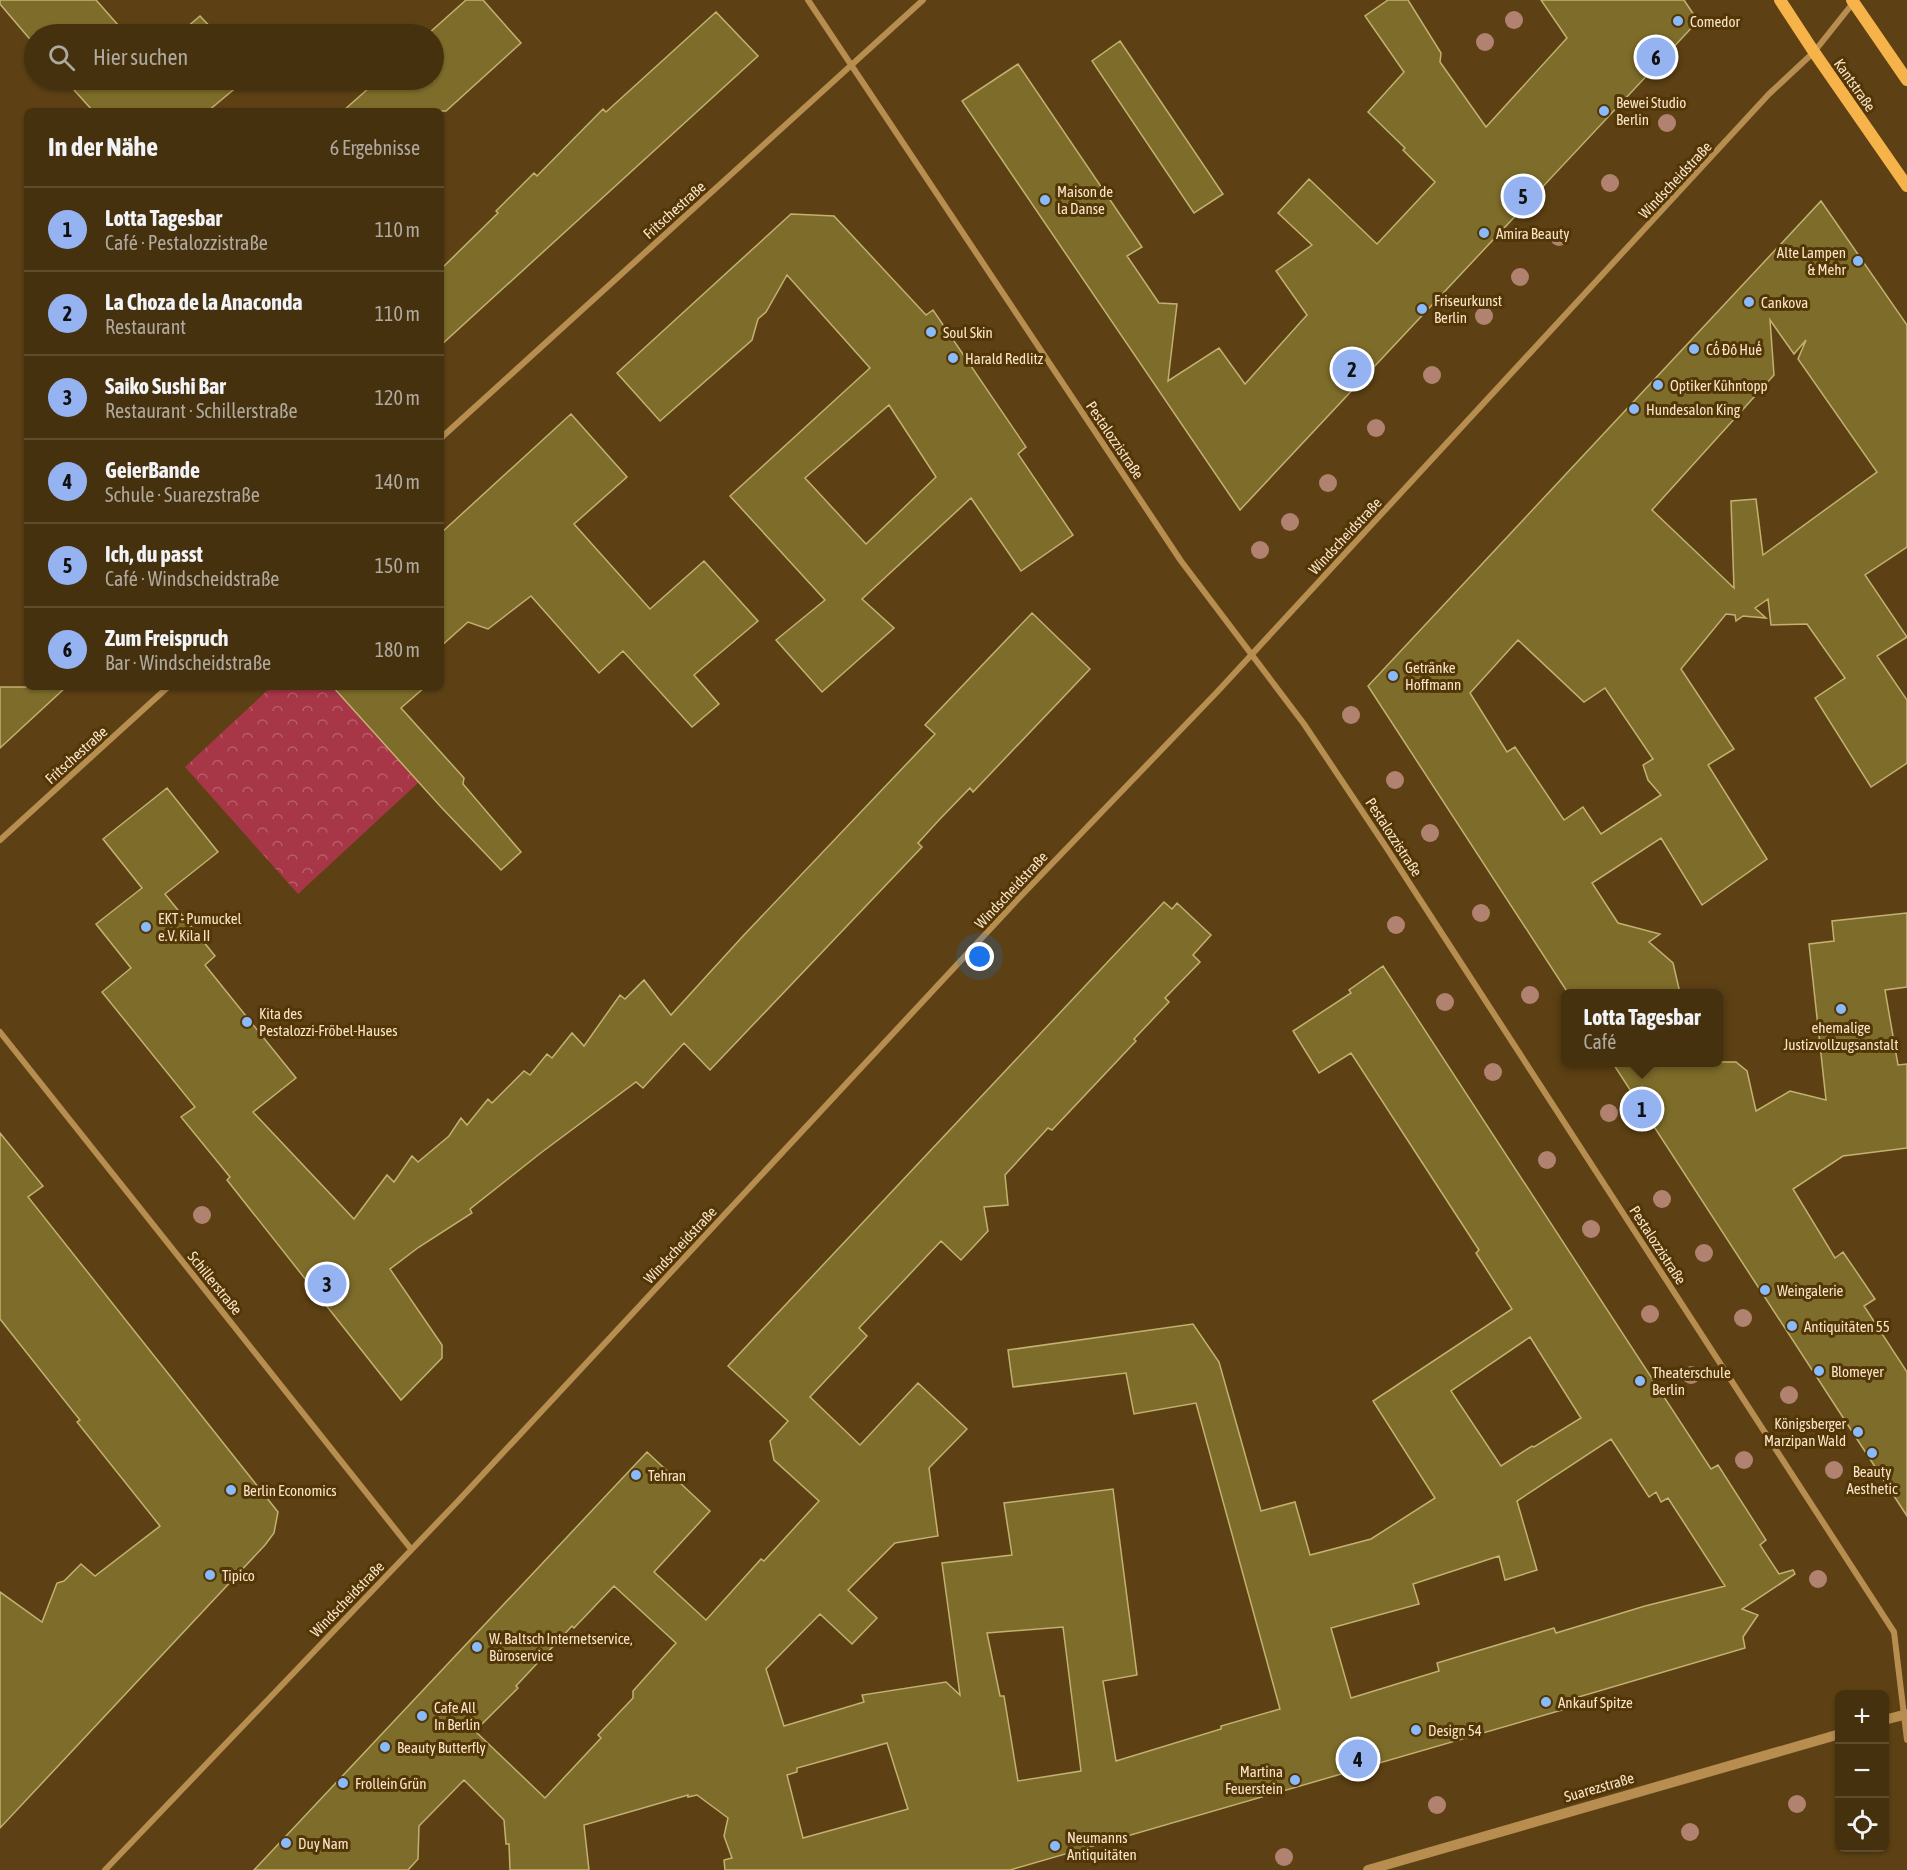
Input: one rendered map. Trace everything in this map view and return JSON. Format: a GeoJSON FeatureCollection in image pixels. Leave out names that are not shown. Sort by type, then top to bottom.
{"type":"FeatureCollection","features":[{"type":"Feature","properties":{"kind":"main road","name":"Kantstraße"},"geometry":{"type":"LineString","coordinates":[[1780,0],[1907,186]]}},
{"type":"Feature","properties":{"kind":"main road"},"geometry":{"type":"LineString","coordinates":[[1854,1],[1907,80]]}},
{"type":"Feature","properties":{"kind":"street","name":"Pestalozzistraße"},"geometry":{"type":"LineString","coordinates":[[808,0],[1181,561],[1304,724],[1380,838],[1894,1632],[1907,1740]]}},
{"type":"Feature","properties":{"kind":"street","name":"Fritschestraße"},"geometry":{"type":"LineString","coordinates":[[444,435],[923,0]]}},
{"type":"Feature","properties":{"kind":"street","name":"Windscheidstraße"},"geometry":{"type":"LineString","coordinates":[[105,1870],[411,1549],[1019,898],[1252,654],[1769,94],[1814,52],[1854,1]]}},
{"type":"Feature","properties":{"kind":"street","name":"Fritschestraße"},"geometry":{"type":"LineString","coordinates":[[0,840],[165,690]]}},
{"type":"Feature","properties":{"kind":"street","name":"Schillerstraße"},"geometry":{"type":"LineString","coordinates":[[0,1032],[411,1549]]}},
{"type":"Feature","properties":{"kind":"street"},"geometry":{"type":"LineString","coordinates":[[1889,1719],[1905,1714]]}},
{"type":"Feature","properties":{"kind":"street","name":"Suarezstraße"},"geometry":{"type":"LineString","coordinates":[[1368,1870],[1835,1735]]}},
{"type":"Feature","properties":{"kind":"green space"},"geometry":{"type":"Polygon","coordinates":[[[268,690],[336,690],[419,782],[298,894],[185,767],[268,690]]]}},
{"type":"Feature","properties":{"kind":"building"},"geometry":{"type":"Polygon","coordinates":[[[0,0],[96,0],[117,24],[24,24],[24,32],[0,4],[0,0]]]}},
{"type":"Feature","properties":{"kind":"building"},"geometry":{"type":"Polygon","coordinates":[[[466,0],[483,0],[521,43],[446,111],[444,108],[346,108],[367,90],[444,90],[444,24],[439,24],[466,0]]]}},
{"type":"Feature","properties":{"kind":"building"},"geometry":{"type":"Polygon","coordinates":[[[1388,0],[1408,0],[1441,53],[1440,62],[1486,127],[1567,38],[1541,0],[1684,0],[1698,21],[1240,510],[962,101],[1018,64],[1142,247],[1127,256],[1159,303],[1177,304],[1168,381],[1219,348],[1245,384],[1307,315],[1276,271],[1312,245],[1278,213],[1309,179],[1377,244],[1435,182],[1403,150],[1405,148],[1368,112],[1404,72],[1365,16],[1388,0]]]}},
{"type":"Feature","properties":{"kind":"building"},"geometry":{"type":"Polygon","coordinates":[[[716,12],[758,56],[444,342],[444,266],[498,213],[496,211],[534,173],[537,176],[603,109],[606,112],[716,12]]]}},
{"type":"Feature","properties":{"kind":"building"},"geometry":{"type":"Polygon","coordinates":[[[200,16],[208,24],[191,24],[200,16]]]}},
{"type":"Feature","properties":{"kind":"building"},"geometry":{"type":"Polygon","coordinates":[[[1120,41],[1223,194],[1194,213],[1092,61],[1120,41]]]}},
{"type":"Feature","properties":{"kind":"building"},"geometry":{"type":"Polygon","coordinates":[[[74,90],[233,90],[212,108],[90,108],[74,90]]]}},
{"type":"Feature","properties":{"kind":"building"},"geometry":{"type":"Polygon","coordinates":[[[1821,201],[1907,325],[1907,547],[1865,575],[1907,637],[1877,656],[1907,700],[1907,763],[1871,787],[1815,698],[1845,678],[1807,624],[1771,625],[1768,599],[1755,608],[1766,618],[1743,616],[1736,621],[1735,615],[1726,614],[1681,669],[1734,749],[1708,765],[1767,859],[1702,905],[1661,838],[1592,883],[1618,923],[1660,934],[1649,942],[1673,963],[1679,989],[1565,989],[1368,686],[1821,201]],[[1770,320],[1774,375],[1652,510],[1734,588],[1731,501],[1756,499],[1763,555],[1877,472],[1798,359],[1806,340],[1794,354],[1770,320]],[[1518,640],[1470,693],[1507,752],[1515,747],[1564,820],[1583,807],[1601,834],[1661,795],[1648,780],[1643,765],[1653,759],[1605,688],[1584,702],[1518,640]]]}},
{"type":"Feature","properties":{"kind":"building"},"geometry":{"type":"Polygon","coordinates":[[[791,214],[834,216],[926,315],[933,310],[1026,447],[1018,454],[1073,535],[1021,571],[971,498],[862,599],[894,628],[822,692],[776,640],[825,600],[730,496],[870,368],[787,275],[766,312],[758,319],[752,340],[660,421],[617,373],[791,214]],[[889,405],[805,478],[866,544],[936,477],[889,405]]]}},
{"type":"Feature","properties":{"kind":"building"},"geometry":{"type":"Polygon","coordinates":[[[571,414],[627,477],[574,524],[650,609],[704,561],[758,621],[694,675],[719,704],[692,727],[623,651],[599,673],[531,596],[488,629],[468,622],[444,643],[444,530],[571,414]]]}},
{"type":"Feature","properties":{"kind":"building"},"geometry":{"type":"Polygon","coordinates":[[[1032,613],[1090,669],[973,792],[970,788],[939,820],[918,843],[922,847],[710,1070],[684,1043],[643,1088],[636,1082],[470,1209],[472,1213],[419,1247],[390,1269],[442,1345],[442,1358],[401,1400],[227,1180],[230,1177],[181,1117],[195,1107],[102,992],[131,968],[96,924],[142,888],[103,839],[167,788],[218,852],[165,894],[215,956],[205,965],[296,1078],[253,1112],[354,1219],[387,1175],[394,1182],[412,1156],[418,1162],[449,1136],[461,1118],[467,1125],[488,1099],[492,1103],[524,1071],[530,1075],[547,1054],[552,1058],[572,1033],[584,1046],[620,995],[625,999],[644,980],[671,1015],[935,734],[925,725],[1032,613]]]}},
{"type":"Feature","properties":{"kind":"building"},"geometry":{"type":"Polygon","coordinates":[[[0,687],[24,687],[24,690],[63,690],[0,748],[0,687]]]}},
{"type":"Feature","properties":{"kind":"building"},"geometry":{"type":"Polygon","coordinates":[[[336,690],[422,690],[401,708],[464,778],[463,784],[521,852],[501,870],[336,690]]]}},
{"type":"Feature","properties":{"kind":"building"},"geometry":{"type":"Polygon","coordinates":[[[1164,902],[1172,909],[1177,903],[1211,935],[1193,955],[1200,962],[1165,998],[1169,1002],[1134,1039],[1136,1041],[1052,1130],[1048,1128],[1005,1175],[1008,1205],[984,1207],[988,1231],[961,1260],[941,1241],[859,1328],[867,1336],[810,1397],[860,1445],[918,1383],[967,1429],[929,1468],[938,1536],[895,1543],[848,1590],[877,1618],[852,1644],[820,1614],[766,1669],[784,1726],[864,1702],[862,1695],[946,1682],[960,1695],[942,1563],[1012,1555],[1004,1503],[1113,1489],[1137,1675],[1103,1681],[1116,1761],[1280,1709],[1196,1403],[1134,1414],[1126,1373],[1013,1387],[1008,1350],[1193,1324],[1219,1362],[1261,1511],[1295,1502],[1310,1555],[1371,1539],[1435,1498],[1373,1401],[1512,1309],[1476,1253],[1479,1250],[1351,1053],[1319,1073],[1293,1031],[1351,993],[1349,990],[1383,966],[1711,1469],[1718,1465],[1766,1540],[1760,1545],[1779,1574],[1793,1570],[1795,1574],[1742,1609],[1758,1615],[1743,1637],[1745,1648],[1575,1698],[1576,1706],[1010,1870],[725,1870],[724,1860],[732,1858],[724,1836],[728,1818],[697,1795],[688,1797],[688,1795],[584,1825],[589,1870],[510,1870],[509,1844],[506,1844],[504,1820],[464,1780],[419,1826],[418,1859],[408,1870],[254,1870],[647,1452],[710,1511],[654,1572],[706,1620],[761,1559],[764,1561],[819,1501],[774,1460],[770,1441],[788,1421],[728,1366],[1164,902]],[[1530,1337],[1451,1391],[1501,1466],[1581,1418],[1530,1337]],[[1611,1439],[1517,1501],[1537,1570],[1505,1580],[1499,1556],[1413,1584],[1419,1604],[1331,1628],[1351,1698],[1439,1671],[1437,1663],[1554,1628],[1556,1633],[1645,1606],[1725,1586],[1668,1498],[1661,1502],[1656,1492],[1649,1497],[1611,1439]],[[614,1586],[574,1628],[572,1626],[516,1686],[518,1688],[475,1731],[545,1798],[601,1738],[598,1735],[633,1698],[633,1691],[676,1643],[614,1586]],[[1063,1627],[987,1633],[1000,1696],[1004,1696],[1018,1781],[1081,1771],[1063,1627]],[[887,1743],[797,1768],[797,1772],[787,1775],[803,1838],[908,1809],[887,1743]]]}},
{"type":"Feature","properties":{"kind":"building"},"geometry":{"type":"Polygon","coordinates":[[[1907,913],[1907,987],[1885,990],[1898,1065],[1907,1064],[1907,1148],[1843,1156],[1793,1189],[1835,1258],[1843,1252],[1875,1299],[1864,1306],[1907,1372],[1907,1516],[1615,1067],[1723,1067],[1723,1062],[1736,1062],[1747,1071],[1756,1111],[1790,1091],[1826,1100],[1809,944],[1834,941],[1832,921],[1907,913]]]}},
{"type":"Feature","properties":{"kind":"building"},"geometry":{"type":"Polygon","coordinates":[[[0,1133],[43,1186],[28,1197],[278,1512],[274,1533],[265,1545],[0,1828],[0,1592],[42,1622],[57,1583],[64,1581],[81,1564],[95,1576],[160,1526],[77,1422],[80,1420],[0,1319],[0,1133]]]}},
{"type":"Feature","properties":{"kind":"place","name":"Comedor"},"geometry":{"type":"Point","coordinates":[1678,21]}},
{"type":"Feature","properties":{"kind":"place","name":"Zum Freispruch"},"geometry":{"type":"Point","coordinates":[1656,57]}},
{"type":"Feature","properties":{"kind":"place","name":"Bewei Studio Berlin"},"geometry":{"type":"Point","coordinates":[1604,111]}},
{"type":"Feature","properties":{"kind":"place","name":"Ich, du passt"},"geometry":{"type":"Point","coordinates":[1523,196]}},
{"type":"Feature","properties":{"kind":"place","name":"Maison de la Danse"},"geometry":{"type":"Point","coordinates":[1045,200]}},
{"type":"Feature","properties":{"kind":"place","name":"Amira Beauty"},"geometry":{"type":"Point","coordinates":[1484,233]}},
{"type":"Feature","properties":{"kind":"place","name":"Alte Lampen & Mehr"},"geometry":{"type":"Point","coordinates":[1858,261]}},
{"type":"Feature","properties":{"kind":"place","name":"Cankova"},"geometry":{"type":"Point","coordinates":[1749,302]}},
{"type":"Feature","properties":{"kind":"place","name":"Friseurkunst Berlin"},"geometry":{"type":"Point","coordinates":[1422,309]}},
{"type":"Feature","properties":{"kind":"place","name":"Soul Skin"},"geometry":{"type":"Point","coordinates":[931,332]}},
{"type":"Feature","properties":{"kind":"place","name":"Cố Đô Huế"},"geometry":{"type":"Point","coordinates":[1694,349]}},
{"type":"Feature","properties":{"kind":"place","name":"Harald Redlitz"},"geometry":{"type":"Point","coordinates":[953,358]}},
{"type":"Feature","properties":{"kind":"place","name":"La Choza de la Anaconda"},"geometry":{"type":"Point","coordinates":[1352,369]}},
{"type":"Feature","properties":{"kind":"place","name":"Optiker Kühntopp"},"geometry":{"type":"Point","coordinates":[1658,385]}},
{"type":"Feature","properties":{"kind":"place","name":"Hundesalon King"},"geometry":{"type":"Point","coordinates":[1634,409]}},
{"type":"Feature","properties":{"kind":"place","name":"Getränke Hoffmann"},"geometry":{"type":"Point","coordinates":[1393,676]}},
{"type":"Feature","properties":{"kind":"place","name":"EKT - Pumuckel e.V. Kila II"},"geometry":{"type":"Point","coordinates":[146,927]}},
{"type":"Feature","properties":{"kind":"place","name":"ehemalige Justizvollzugsanstalt"},"geometry":{"type":"Point","coordinates":[1841,1009]}},
{"type":"Feature","properties":{"kind":"place","name":"Kita des Pestalozzi-Fröbel-Hauses"},"geometry":{"type":"Point","coordinates":[247,1022]}},
{"type":"Feature","properties":{"kind":"place","name":"Lotta Tagesbar"},"geometry":{"type":"Point","coordinates":[1642,1109]}},
{"type":"Feature","properties":{"kind":"place","name":"Saiko Sushi Bar"},"geometry":{"type":"Point","coordinates":[327,1284]}},
{"type":"Feature","properties":{"kind":"place","name":"Weingalerie"},"geometry":{"type":"Point","coordinates":[1765,1290]}},
{"type":"Feature","properties":{"kind":"place","name":"Antiquitäten 55"},"geometry":{"type":"Point","coordinates":[1792,1326]}},
{"type":"Feature","properties":{"kind":"place","name":"Blomeyer"},"geometry":{"type":"Point","coordinates":[1819,1371]}},
{"type":"Feature","properties":{"kind":"place","name":"Theaterschule Berlin"},"geometry":{"type":"Point","coordinates":[1640,1381]}},
{"type":"Feature","properties":{"kind":"place","name":"Königsberger Marzipan Wald"},"geometry":{"type":"Point","coordinates":[1858,1432]}},
{"type":"Feature","properties":{"kind":"place","name":"Beauty Aesthetic"},"geometry":{"type":"Point","coordinates":[1872,1453]}},
{"type":"Feature","properties":{"kind":"place","name":"Tehran"},"geometry":{"type":"Point","coordinates":[636,1475]}},
{"type":"Feature","properties":{"kind":"place","name":"Berlin Economics"},"geometry":{"type":"Point","coordinates":[231,1490]}},
{"type":"Feature","properties":{"kind":"place","name":"Tipico"},"geometry":{"type":"Point","coordinates":[210,1575]}},
{"type":"Feature","properties":{"kind":"place","name":"W. Baltsch Internetservice, Büroservice"},"geometry":{"type":"Point","coordinates":[477,1647]}},
{"type":"Feature","properties":{"kind":"place","name":"Ankauf Spitze"},"geometry":{"type":"Point","coordinates":[1546,1702]}},
{"type":"Feature","properties":{"kind":"place","name":"Cafe All In Berlin"},"geometry":{"type":"Point","coordinates":[422,1716]}},
{"type":"Feature","properties":{"kind":"place","name":"Design 54"},"geometry":{"type":"Point","coordinates":[1416,1730]}},
{"type":"Feature","properties":{"kind":"place","name":"Beauty Butterfly"},"geometry":{"type":"Point","coordinates":[385,1747]}},
{"type":"Feature","properties":{"kind":"place","name":"GeierBande"},"geometry":{"type":"Point","coordinates":[1358,1759]}},
{"type":"Feature","properties":{"kind":"place","name":"Martina Feuerstein"},"geometry":{"type":"Point","coordinates":[1295,1780]}},
{"type":"Feature","properties":{"kind":"place","name":"Frollein Grün"},"geometry":{"type":"Point","coordinates":[343,1783]}},
{"type":"Feature","properties":{"kind":"place","name":"Duy Nam"},"geometry":{"type":"Point","coordinates":[286,1843]}},
{"type":"Feature","properties":{"kind":"place","name":"Neumanns Antiquitäten"},"geometry":{"type":"Point","coordinates":[1055,1846]}}]}
